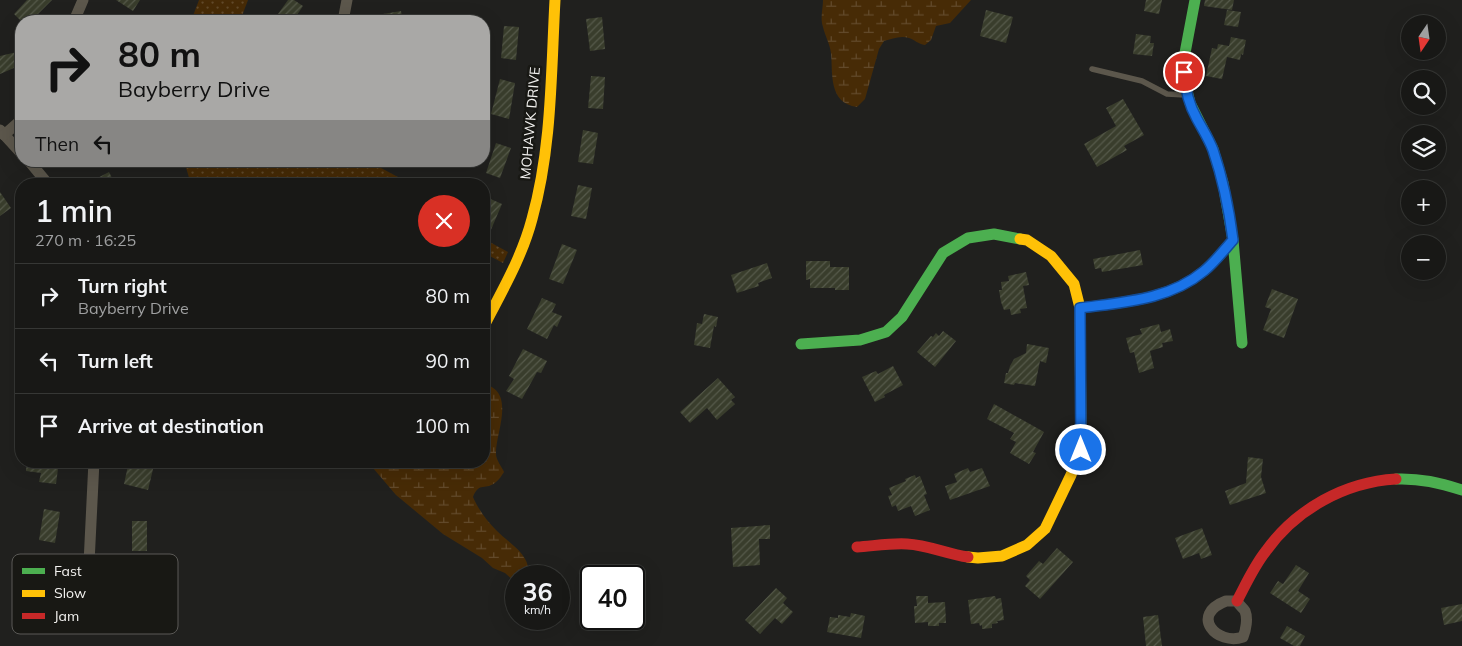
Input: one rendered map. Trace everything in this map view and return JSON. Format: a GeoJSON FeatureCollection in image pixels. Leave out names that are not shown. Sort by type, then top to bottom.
{"type":"FeatureCollection","features":[{"type":"Feature","properties":{"kind":"street"},"geometry":{"type":"LineString","coordinates":[[77,15],[83,0]]}},
{"type":"Feature","properties":{"kind":"street"},"geometry":{"type":"LineString","coordinates":[[344,15],[347,0]]}},
{"type":"Feature","properties":{"kind":"street","name":"MOHAWK DRIVE"},"geometry":{"type":"LineString","coordinates":[[490,315],[513,271],[532,220],[542,178],[546,150],[555,0]]}},
{"type":"Feature","properties":{"kind":"street"},"geometry":{"type":"LineString","coordinates":[[1195,0],[1186,46],[1184,72],[1188,95],[1196,118],[1213,149],[1223,183],[1233,240],[1242,343]]}},
{"type":"Feature","properties":{"kind":"street"},"geometry":{"type":"LineString","coordinates":[[15,124],[2,133],[15,147]]}},
{"type":"Feature","properties":{"kind":"street"},"geometry":{"type":"LineString","coordinates":[[34,167],[43,178]]}},
{"type":"Feature","properties":{"kind":"street"},"geometry":{"type":"LineString","coordinates":[[801,344],[860,340],[886,332],[902,317],[943,254],[968,238],[994,234],[1028,240],[1051,256],[1074,284],[1080,308],[1081,450],[1045,529],[1027,545],[1002,556],[978,558],[954,555],[929,547],[907,544],[857,547]]}},
{"type":"Feature","properties":{"kind":"street"},"geometry":{"type":"LineString","coordinates":[[1080,308],[1149,298],[1184,285],[1205,270],[1233,240]]}},
{"type":"Feature","properties":{"kind":"street"},"geometry":{"type":"LineString","coordinates":[[89,554],[94,468]]}},
{"type":"Feature","properties":{"kind":"street"},"geometry":{"type":"LineString","coordinates":[[1237,601],[1258,562],[1274,540],[1293,522],[1331,494],[1368,483],[1403,478],[1430,481],[1462,490]]}},
{"type":"Feature","properties":{"kind":"lane"},"geometry":{"type":"LineString","coordinates":[[1092,69],[1142,81],[1166,94],[1188,95]]}},
{"type":"Feature","properties":{"kind":"green space"},"geometry":{"type":"Polygon","coordinates":[[[199,0],[248,0],[242,15],[193,15],[199,0]]]}},
{"type":"Feature","properties":{"kind":"green space"},"geometry":{"type":"Polygon","coordinates":[[[823,0],[971,0],[950,23],[936,26],[931,40],[925,45],[906,37],[884,41],[879,49],[865,99],[857,107],[841,100],[834,86],[830,50],[822,24],[823,0]]]}},
{"type":"Feature","properties":{"kind":"green space"},"geometry":{"type":"Polygon","coordinates":[[[186,167],[379,167],[400,178],[189,178],[186,167]]]}},
{"type":"Feature","properties":{"kind":"green space"},"geometry":{"type":"Polygon","coordinates":[[[490,242],[508,252],[503,263],[490,256],[490,242]]]}},
{"type":"Feature","properties":{"kind":"green space"},"geometry":{"type":"Polygon","coordinates":[[[490,386],[500,395],[502,404],[496,456],[504,472],[492,485],[478,489],[473,497],[489,523],[523,555],[527,565],[505,565],[505,573],[493,568],[482,558],[443,534],[396,495],[373,468],[490,468],[490,386]]]}},
{"type":"Feature","properties":{"kind":"building"},"geometry":{"type":"Polygon","coordinates":[[[27,0],[52,0],[37,15],[14,14],[27,0]]]}},
{"type":"Feature","properties":{"kind":"building"},"geometry":{"type":"Polygon","coordinates":[[[116,0],[140,0],[133,11],[116,0]]]}},
{"type":"Feature","properties":{"kind":"building"},"geometry":{"type":"Polygon","coordinates":[[[288,0],[294,0],[303,6],[297,15],[277,15],[288,0]]]}},
{"type":"Feature","properties":{"kind":"building"},"geometry":{"type":"Polygon","coordinates":[[[1146,0],[1162,0],[1159,14],[1144,11],[1146,0]]]}},
{"type":"Feature","properties":{"kind":"building"},"geometry":{"type":"Polygon","coordinates":[[[1205,0],[1234,0],[1232,10],[1204,6],[1205,0]]]}},
{"type":"Feature","properties":{"kind":"building"},"geometry":{"type":"Polygon","coordinates":[[[986,10],[1013,17],[1006,43],[980,36],[986,10]]]}},
{"type":"Feature","properties":{"kind":"building"},"geometry":{"type":"Polygon","coordinates":[[[1227,10],[1241,12],[1238,27],[1224,25],[1227,10]]]}},
{"type":"Feature","properties":{"kind":"building"},"geometry":{"type":"Polygon","coordinates":[[[401,11],[402,15],[377,15],[401,11]]]}},
{"type":"Feature","properties":{"kind":"building"},"geometry":{"type":"Polygon","coordinates":[[[602,17],[605,49],[590,51],[586,19],[602,17]]]}},
{"type":"Feature","properties":{"kind":"building"},"geometry":{"type":"Polygon","coordinates":[[[504,26],[519,27],[516,60],[501,58],[504,26]]]}},
{"type":"Feature","properties":{"kind":"building"},"geometry":{"type":"Polygon","coordinates":[[[1136,34],[1151,36],[1150,43],[1154,43],[1152,56],[1133,54],[1136,34]]]}},
{"type":"Feature","properties":{"kind":"building"},"geometry":{"type":"Polygon","coordinates":[[[1231,37],[1246,40],[1240,60],[1227,57],[1222,79],[1206,76],[1212,48],[1217,49],[1218,44],[1229,46],[1231,37]]]}},
{"type":"Feature","properties":{"kind":"building"},"geometry":{"type":"Polygon","coordinates":[[[15,52],[15,68],[0,74],[0,56],[15,52]]]}},
{"type":"Feature","properties":{"kind":"building"},"geometry":{"type":"Polygon","coordinates":[[[591,76],[605,77],[603,109],[588,108],[591,76]]]}},
{"type":"Feature","properties":{"kind":"building"},"geometry":{"type":"Polygon","coordinates":[[[500,79],[515,83],[509,119],[491,114],[500,79]]]}},
{"type":"Feature","properties":{"kind":"building"},"geometry":{"type":"Polygon","coordinates":[[[1123,99],[1144,135],[1124,146],[1127,150],[1097,167],[1084,144],[1116,126],[1106,108],[1123,99]]]}},
{"type":"Feature","properties":{"kind":"building"},"geometry":{"type":"Polygon","coordinates":[[[583,130],[598,133],[593,164],[578,162],[583,130]]]}},
{"type":"Feature","properties":{"kind":"building"},"geometry":{"type":"Polygon","coordinates":[[[496,143],[511,148],[500,178],[486,173],[488,167],[490,167],[496,143]]]}},
{"type":"Feature","properties":{"kind":"building"},"geometry":{"type":"Polygon","coordinates":[[[109,172],[112,178],[98,178],[109,172]]]}},
{"type":"Feature","properties":{"kind":"building"},"geometry":{"type":"Polygon","coordinates":[[[578,185],[592,188],[586,219],[571,216],[578,185]]]}},
{"type":"Feature","properties":{"kind":"building"},"geometry":{"type":"Polygon","coordinates":[[[0,192],[11,208],[0,216],[0,192]]]}},
{"type":"Feature","properties":{"kind":"building"},"geometry":{"type":"Polygon","coordinates":[[[490,199],[502,204],[490,232],[490,199]]]}},
{"type":"Feature","properties":{"kind":"building"},"geometry":{"type":"Polygon","coordinates":[[[562,244],[577,250],[563,284],[549,279],[562,244]]]}},
{"type":"Feature","properties":{"kind":"building"},"geometry":{"type":"Polygon","coordinates":[[[1140,250],[1143,265],[1102,272],[1101,268],[1095,269],[1093,259],[1140,250]]]}},
{"type":"Feature","properties":{"kind":"building"},"geometry":{"type":"Polygon","coordinates":[[[806,261],[830,261],[830,267],[849,267],[849,290],[810,288],[810,279],[806,280],[806,261]]]}},
{"type":"Feature","properties":{"kind":"building"},"geometry":{"type":"Polygon","coordinates":[[[767,263],[772,278],[758,283],[759,286],[737,293],[731,275],[767,263]]]}},
{"type":"Feature","properties":{"kind":"building"},"geometry":{"type":"Polygon","coordinates":[[[1026,272],[1029,285],[1023,286],[1027,308],[1020,309],[1021,313],[1011,315],[1010,309],[1004,310],[1001,302],[999,290],[1002,290],[1001,282],[1009,281],[1008,276],[1026,272]]]}},
{"type":"Feature","properties":{"kind":"building"},"geometry":{"type":"Polygon","coordinates":[[[1272,289],[1298,299],[1284,338],[1263,330],[1271,309],[1265,307],[1272,289]]]}},
{"type":"Feature","properties":{"kind":"building"},"geometry":{"type":"Polygon","coordinates":[[[542,298],[556,304],[552,312],[562,316],[557,327],[554,325],[547,339],[527,329],[542,298]]]}},
{"type":"Feature","properties":{"kind":"building"},"geometry":{"type":"Polygon","coordinates":[[[704,314],[718,317],[716,327],[714,326],[710,348],[694,345],[697,323],[702,324],[704,314]]]}},
{"type":"Feature","properties":{"kind":"building"},"geometry":{"type":"Polygon","coordinates":[[[1159,324],[1161,332],[1170,329],[1173,341],[1162,343],[1163,347],[1150,351],[1154,368],[1139,373],[1134,352],[1130,353],[1126,338],[1142,334],[1140,329],[1159,324]]]}},
{"type":"Feature","properties":{"kind":"building"},"geometry":{"type":"Polygon","coordinates":[[[943,331],[956,341],[935,367],[917,352],[931,336],[933,337],[936,333],[939,336],[943,331]]]}},
{"type":"Feature","properties":{"kind":"building"},"geometry":{"type":"Polygon","coordinates":[[[1027,344],[1049,348],[1046,363],[1040,361],[1035,386],[1004,383],[1006,373],[1008,373],[1014,359],[1026,353],[1027,344]]]}},
{"type":"Feature","properties":{"kind":"building"},"geometry":{"type":"Polygon","coordinates":[[[523,349],[547,361],[541,373],[537,372],[522,399],[506,391],[514,379],[509,376],[523,349]]]}},
{"type":"Feature","properties":{"kind":"building"},"geometry":{"type":"Polygon","coordinates":[[[893,366],[903,385],[875,402],[862,377],[876,371],[878,374],[893,366]]]}},
{"type":"Feature","properties":{"kind":"building"},"geometry":{"type":"Polygon","coordinates":[[[718,378],[735,397],[731,400],[735,404],[717,420],[707,408],[690,423],[680,412],[718,378]]]}},
{"type":"Feature","properties":{"kind":"building"},"geometry":{"type":"Polygon","coordinates":[[[994,404],[1044,432],[1033,452],[1036,453],[1029,464],[1010,453],[1016,442],[1010,439],[1014,433],[987,419],[994,404]]]}},
{"type":"Feature","properties":{"kind":"building"},"geometry":{"type":"Polygon","coordinates":[[[1248,457],[1263,459],[1261,477],[1266,493],[1230,505],[1225,491],[1246,483],[1248,457]]]}},
{"type":"Feature","properties":{"kind":"building"},"geometry":{"type":"Polygon","coordinates":[[[26,468],[58,468],[56,484],[39,482],[41,473],[26,471],[26,468]]]}},
{"type":"Feature","properties":{"kind":"building"},"geometry":{"type":"Polygon","coordinates":[[[127,468],[153,468],[148,490],[124,484],[127,468]]]}},
{"type":"Feature","properties":{"kind":"building"},"geometry":{"type":"Polygon","coordinates":[[[968,468],[970,472],[982,468],[990,486],[950,500],[945,486],[957,482],[954,474],[968,468]]]}},
{"type":"Feature","properties":{"kind":"building"},"geometry":{"type":"Polygon","coordinates":[[[915,475],[916,478],[920,476],[927,494],[924,495],[930,510],[915,516],[911,506],[898,511],[896,505],[892,507],[888,496],[892,495],[889,488],[915,475]]]}},
{"type":"Feature","properties":{"kind":"building"},"geometry":{"type":"Polygon","coordinates":[[[44,509],[60,512],[55,543],[39,540],[44,509]]]}},
{"type":"Feature","properties":{"kind":"building"},"geometry":{"type":"Polygon","coordinates":[[[132,521],[147,521],[147,551],[132,551],[132,521]]]}},
{"type":"Feature","properties":{"kind":"building"},"geometry":{"type":"Polygon","coordinates":[[[770,525],[770,539],[759,539],[760,565],[733,567],[731,528],[770,525]]]}},
{"type":"Feature","properties":{"kind":"building"},"geometry":{"type":"Polygon","coordinates":[[[1202,528],[1212,555],[1201,559],[1199,553],[1183,559],[1175,538],[1202,528]]]}},
{"type":"Feature","properties":{"kind":"building"},"geometry":{"type":"Polygon","coordinates":[[[1057,548],[1073,562],[1040,599],[1025,586],[1030,580],[1026,576],[1039,561],[1043,564],[1057,548]]]}},
{"type":"Feature","properties":{"kind":"building"},"geometry":{"type":"Polygon","coordinates":[[[1296,565],[1309,573],[1298,591],[1310,599],[1301,613],[1270,593],[1278,581],[1283,584],[1296,565]]]}},
{"type":"Feature","properties":{"kind":"building"},"geometry":{"type":"Polygon","coordinates":[[[776,588],[787,598],[783,603],[793,612],[782,624],[775,618],[760,634],[745,620],[776,588]]]}},
{"type":"Feature","properties":{"kind":"building"},"geometry":{"type":"Polygon","coordinates":[[[916,596],[928,596],[928,603],[945,602],[946,623],[939,623],[939,626],[928,626],[928,622],[915,623],[914,606],[917,606],[916,596]]]}},
{"type":"Feature","properties":{"kind":"building"},"geometry":{"type":"Polygon","coordinates":[[[995,596],[996,599],[1001,598],[1004,620],[992,624],[992,628],[982,629],[982,625],[980,626],[979,623],[971,624],[968,600],[995,596]]]}},
{"type":"Feature","properties":{"kind":"building"},"geometry":{"type":"Polygon","coordinates":[[[1462,604],[1462,621],[1444,625],[1441,608],[1462,604]]]}},
{"type":"Feature","properties":{"kind":"building"},"geometry":{"type":"Polygon","coordinates":[[[851,613],[865,616],[861,638],[827,632],[830,617],[838,618],[838,615],[850,617],[851,613]]]}},
{"type":"Feature","properties":{"kind":"building"},"geometry":{"type":"Polygon","coordinates":[[[1158,615],[1162,646],[1146,646],[1143,617],[1158,615]]]}},
{"type":"Feature","properties":{"kind":"building"},"geometry":{"type":"Polygon","coordinates":[[[1287,626],[1305,636],[1300,646],[1294,646],[1280,638],[1287,626]]]}},
{"type":"Feature","properties":{"kind":"traffic: fast"},"geometry":{"type":"LineString","coordinates":[[1195,0],[1185,53],[1184,78],[1190,103],[1213,149],[1223,183],[1233,240],[1242,343]]}},
{"type":"Feature","properties":{"kind":"traffic: fast"},"geometry":{"type":"LineString","coordinates":[[801,344],[860,340],[886,332],[902,317],[943,253],[968,238],[994,234],[1020,239]]}},
{"type":"Feature","properties":{"kind":"traffic: fast"},"geometry":{"type":"LineString","coordinates":[[1396,479],[1430,481],[1462,490]]}},
{"type":"Feature","properties":{"kind":"traffic: slow"},"geometry":{"type":"LineString","coordinates":[[490,314],[523,247],[539,192],[550,110],[555,0]]}},
{"type":"Feature","properties":{"kind":"traffic: slow"},"geometry":{"type":"LineString","coordinates":[[968,557],[1002,556],[1027,545],[1045,529],[1081,450],[1080,308],[1074,284],[1051,256],[1027,240],[1020,239]]}},
{"type":"Feature","properties":{"kind":"traffic: jam"},"geometry":{"type":"LineString","coordinates":[[1237,601],[1266,551],[1292,522],[1323,500],[1340,492],[1377,481],[1396,479]]}},
{"type":"Feature","properties":{"kind":"traffic: jam"},"geometry":{"type":"LineString","coordinates":[[857,547],[907,544],[968,557]]}},
{"type":"Feature","properties":{"kind":"route"},"geometry":{"type":"LineString","coordinates":[[1081,450],[1080,308],[1149,298],[1184,285],[1205,270],[1233,240],[1223,183],[1209,139],[1193,111],[1184,72]]}}]}
